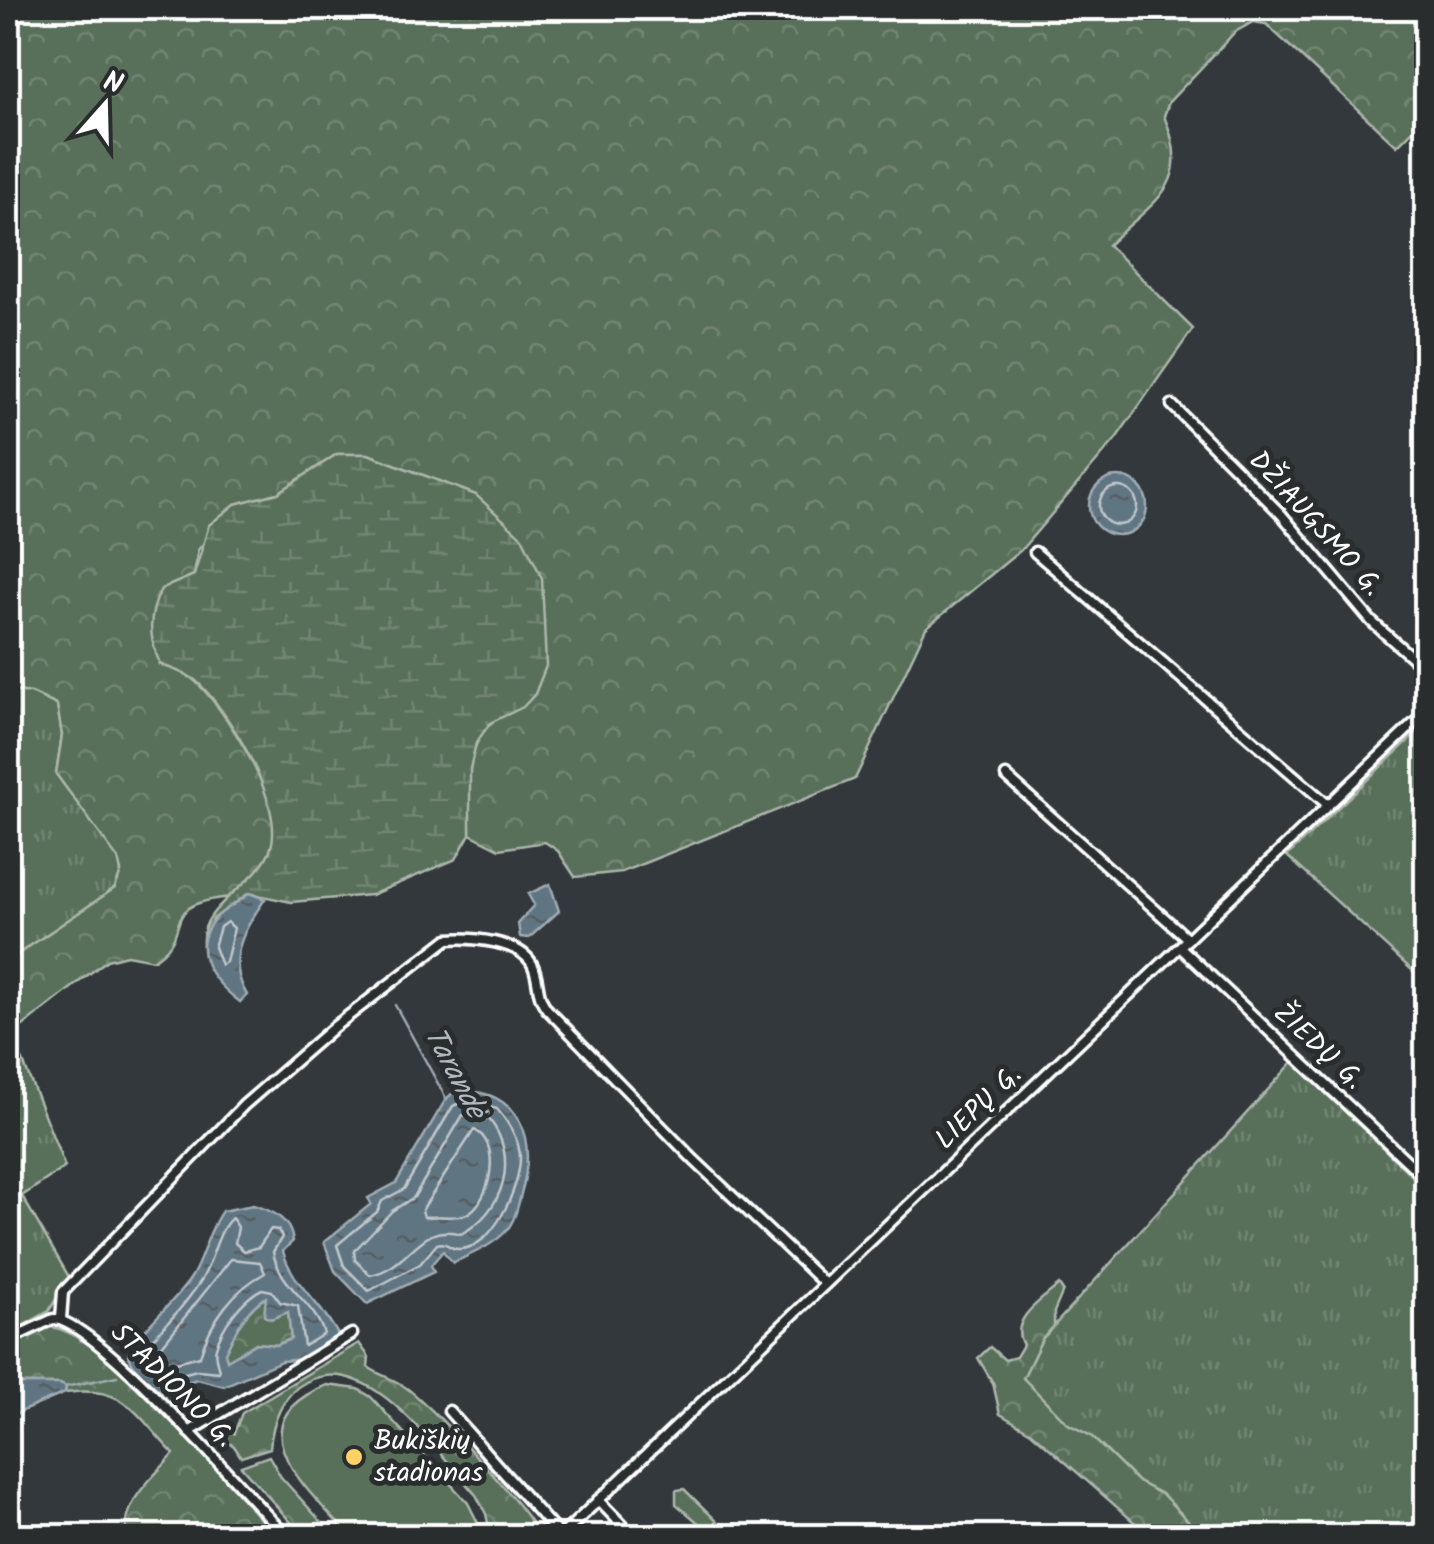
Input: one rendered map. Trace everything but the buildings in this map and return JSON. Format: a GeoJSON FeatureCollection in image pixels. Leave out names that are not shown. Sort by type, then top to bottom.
{"type":"FeatureCollection","features":[{"type":"Feature","properties":{"kind":"street","name":"DŽIAUGSMO G."},"geometry":{"type":"LineString","coordinates":[[1172,406],[1281,514],[1372,622],[1426,670]]}},
{"type":"Feature","properties":{"kind":"street"},"geometry":{"type":"LineString","coordinates":[[1036,552],[1328,805]]}},
{"type":"Feature","properties":{"kind":"street","name":"LIEPŲ G."},"geometry":{"type":"LineString","coordinates":[[560,1536],[1426,712]]}},
{"type":"Feature","properties":{"kind":"street"},"geometry":{"type":"LineString","coordinates":[[1006,776],[1188,939]]}},
{"type":"Feature","properties":{"kind":"street"},"geometry":{"type":"LineString","coordinates":[[8,1340],[44,1321],[61,1318],[63,1292],[225,1122],[334,1027],[439,946],[448,940],[466,938],[507,947],[526,956],[534,966],[538,998],[548,1009],[694,1160],[825,1284]]}},
{"type":"Feature","properties":{"kind":"street","name":"ŽIEDŲ G."},"geometry":{"type":"LineString","coordinates":[[1180,947],[1426,1179]]}},
{"type":"Feature","properties":{"kind":"street","name":"STADIONO G."},"geometry":{"type":"LineString","coordinates":[[61,1318],[81,1328],[189,1432],[286,1536]]}},
{"type":"Feature","properties":{"kind":"street"},"geometry":{"type":"LineString","coordinates":[[189,1432],[352,1334]]}},
{"type":"Feature","properties":{"kind":"street"},"geometry":{"type":"LineString","coordinates":[[449,1411],[560,1536]]}},
{"type":"Feature","properties":{"kind":"street"},"geometry":{"type":"LineString","coordinates":[[598,1500],[633,1536]]}},
{"type":"Feature","properties":{"kind":"green space"},"geometry":{"type":"Polygon","coordinates":[[[8,8],[1426,8],[1426,117],[1397,146],[1266,24],[1253,22],[1235,32],[1169,102],[1164,116],[1175,159],[1172,175],[1165,190],[1108,245],[1193,329],[1115,440],[1021,550],[926,628],[855,779],[622,872],[575,877],[558,851],[545,842],[500,849],[470,834],[469,776],[480,736],[494,721],[535,694],[476,495],[368,454],[337,454],[278,493],[235,504],[198,550],[194,575],[161,589],[160,664],[183,673],[208,694],[249,756],[269,802],[273,823],[271,849],[232,897],[208,901],[184,912],[173,939],[153,960],[127,955],[107,960],[14,1033],[8,1024],[8,961],[115,888],[121,872],[118,859],[56,774],[62,735],[57,705],[32,693],[8,690],[8,8]]]}},
{"type":"Feature","properties":{"kind":"green space"},"geometry":{"type":"Polygon","coordinates":[[[337,454],[368,454],[476,495],[522,537],[542,578],[546,666],[535,694],[523,707],[490,723],[476,743],[470,769],[470,834],[456,859],[371,895],[291,902],[249,893],[213,919],[203,946],[209,918],[253,875],[270,850],[270,809],[251,760],[223,713],[195,680],[160,664],[151,626],[154,609],[161,589],[194,575],[209,525],[235,504],[278,493],[337,454]]]}},
{"type":"Feature","properties":{"kind":"green space"},"geometry":{"type":"Polygon","coordinates":[[[8,690],[32,693],[57,705],[62,735],[56,774],[119,859],[121,872],[115,888],[8,961],[8,690]]]}},
{"type":"Feature","properties":{"kind":"green space"},"geometry":{"type":"Polygon","coordinates":[[[1426,724],[1426,983],[1287,856],[1426,724]]]}},
{"type":"Feature","properties":{"kind":"green space"},"geometry":{"type":"Polygon","coordinates":[[[8,1024],[65,1167],[22,1196],[69,1277],[49,1311],[8,1334],[8,1024]]]}},
{"type":"Feature","properties":{"kind":"green space"},"geometry":{"type":"Polygon","coordinates":[[[1293,1062],[1426,1189],[1426,1536],[1209,1536],[1163,1495],[1138,1482],[1091,1436],[1068,1424],[1023,1378],[1042,1339],[1293,1062]]]}},
{"type":"Feature","properties":{"kind":"green space"},"geometry":{"type":"Polygon","coordinates":[[[1059,1285],[1063,1291],[1054,1312],[1054,1326],[1042,1339],[1023,1378],[1068,1424],[1091,1436],[1138,1482],[1163,1495],[1209,1536],[1150,1536],[1031,1432],[1000,1414],[993,1383],[978,1358],[990,1347],[1005,1360],[1016,1357],[1023,1345],[1023,1319],[1059,1285]]]}},
{"type":"Feature","properties":{"kind":"green space"},"geometry":{"type":"Polygon","coordinates":[[[267,1297],[268,1307],[280,1314],[288,1312],[291,1339],[276,1345],[257,1343],[228,1361],[224,1353],[237,1329],[253,1307],[267,1297]]]}},
{"type":"Feature","properties":{"kind":"green space"},"geometry":{"type":"Polygon","coordinates":[[[48,1327],[72,1334],[101,1353],[133,1382],[275,1536],[125,1536],[135,1500],[174,1454],[128,1405],[116,1398],[86,1391],[65,1393],[66,1387],[60,1384],[8,1384],[8,1348],[48,1327]]]}},
{"type":"Feature","properties":{"kind":"green space"},"geometry":{"type":"Polygon","coordinates":[[[359,1343],[369,1357],[368,1367],[402,1385],[432,1411],[519,1505],[538,1536],[491,1536],[476,1495],[422,1432],[378,1392],[354,1380],[330,1375],[298,1387],[280,1410],[270,1448],[241,1457],[234,1446],[213,1433],[214,1426],[223,1423],[234,1433],[242,1413],[359,1343]]]}},
{"type":"Feature","properties":{"kind":"green space","name":"Bukiškių stadionas"},"geometry":{"type":"Polygon","coordinates":[[[327,1385],[358,1389],[371,1397],[468,1503],[477,1521],[477,1536],[350,1536],[299,1479],[281,1438],[284,1419],[298,1401],[327,1385]]]}},
{"type":"Feature","properties":{"kind":"green space"},"geometry":{"type":"Polygon","coordinates":[[[269,1456],[281,1477],[334,1536],[303,1536],[241,1466],[269,1456]]]}},
{"type":"Feature","properties":{"kind":"green space"},"geometry":{"type":"Polygon","coordinates":[[[684,1489],[732,1536],[714,1536],[676,1504],[676,1490],[684,1489]]]}},
{"type":"Feature","properties":{"kind":"water"},"geometry":{"type":"Polygon","coordinates":[[[1118,477],[1138,486],[1147,506],[1138,526],[1118,535],[1098,526],[1089,506],[1098,486],[1118,477]]]}},
{"type":"Feature","properties":{"kind":"water"},"geometry":{"type":"Polygon","coordinates":[[[550,884],[559,911],[529,938],[520,937],[518,923],[534,905],[528,894],[550,884]]]}},
{"type":"Feature","properties":{"kind":"water"},"geometry":{"type":"Polygon","coordinates":[[[249,893],[265,899],[240,946],[238,970],[247,995],[240,1002],[214,977],[203,945],[215,918],[249,893]]]}},
{"type":"Feature","properties":{"kind":"water"},"geometry":{"type":"Polygon","coordinates":[[[455,1091],[495,1098],[519,1121],[527,1154],[514,1217],[507,1230],[489,1245],[453,1263],[443,1251],[431,1265],[434,1272],[367,1304],[335,1271],[324,1242],[371,1204],[368,1198],[396,1183],[446,1099],[455,1091]]]}},
{"type":"Feature","properties":{"kind":"water"},"geometry":{"type":"Polygon","coordinates":[[[253,1205],[274,1213],[284,1222],[293,1241],[283,1251],[287,1263],[338,1335],[325,1349],[305,1359],[281,1361],[224,1386],[197,1379],[160,1391],[137,1371],[128,1355],[192,1276],[222,1211],[253,1205]],[[266,1297],[242,1321],[225,1353],[227,1360],[256,1343],[276,1345],[291,1339],[288,1312],[271,1319],[264,1316],[266,1297]]]}},
{"type":"Feature","properties":{"kind":"water"},"geometry":{"type":"Polygon","coordinates":[[[8,1384],[66,1387],[65,1393],[8,1417],[8,1384]]]}},
{"type":"Feature","properties":{"kind":"waterway","name":"Tarandė"},"geometry":{"type":"LineString","coordinates":[[395,1005],[447,1100]]}},
{"type":"Feature","properties":{"kind":"waterway","name":"Tarandė"},"geometry":{"type":"LineString","coordinates":[[65,1387],[117,1376]]}},
{"type":"Feature","properties":{"kind":"place","name":"Bukiškių stadionas"},"geometry":{"type":"Point","coordinates":[354,1457]}}]}
